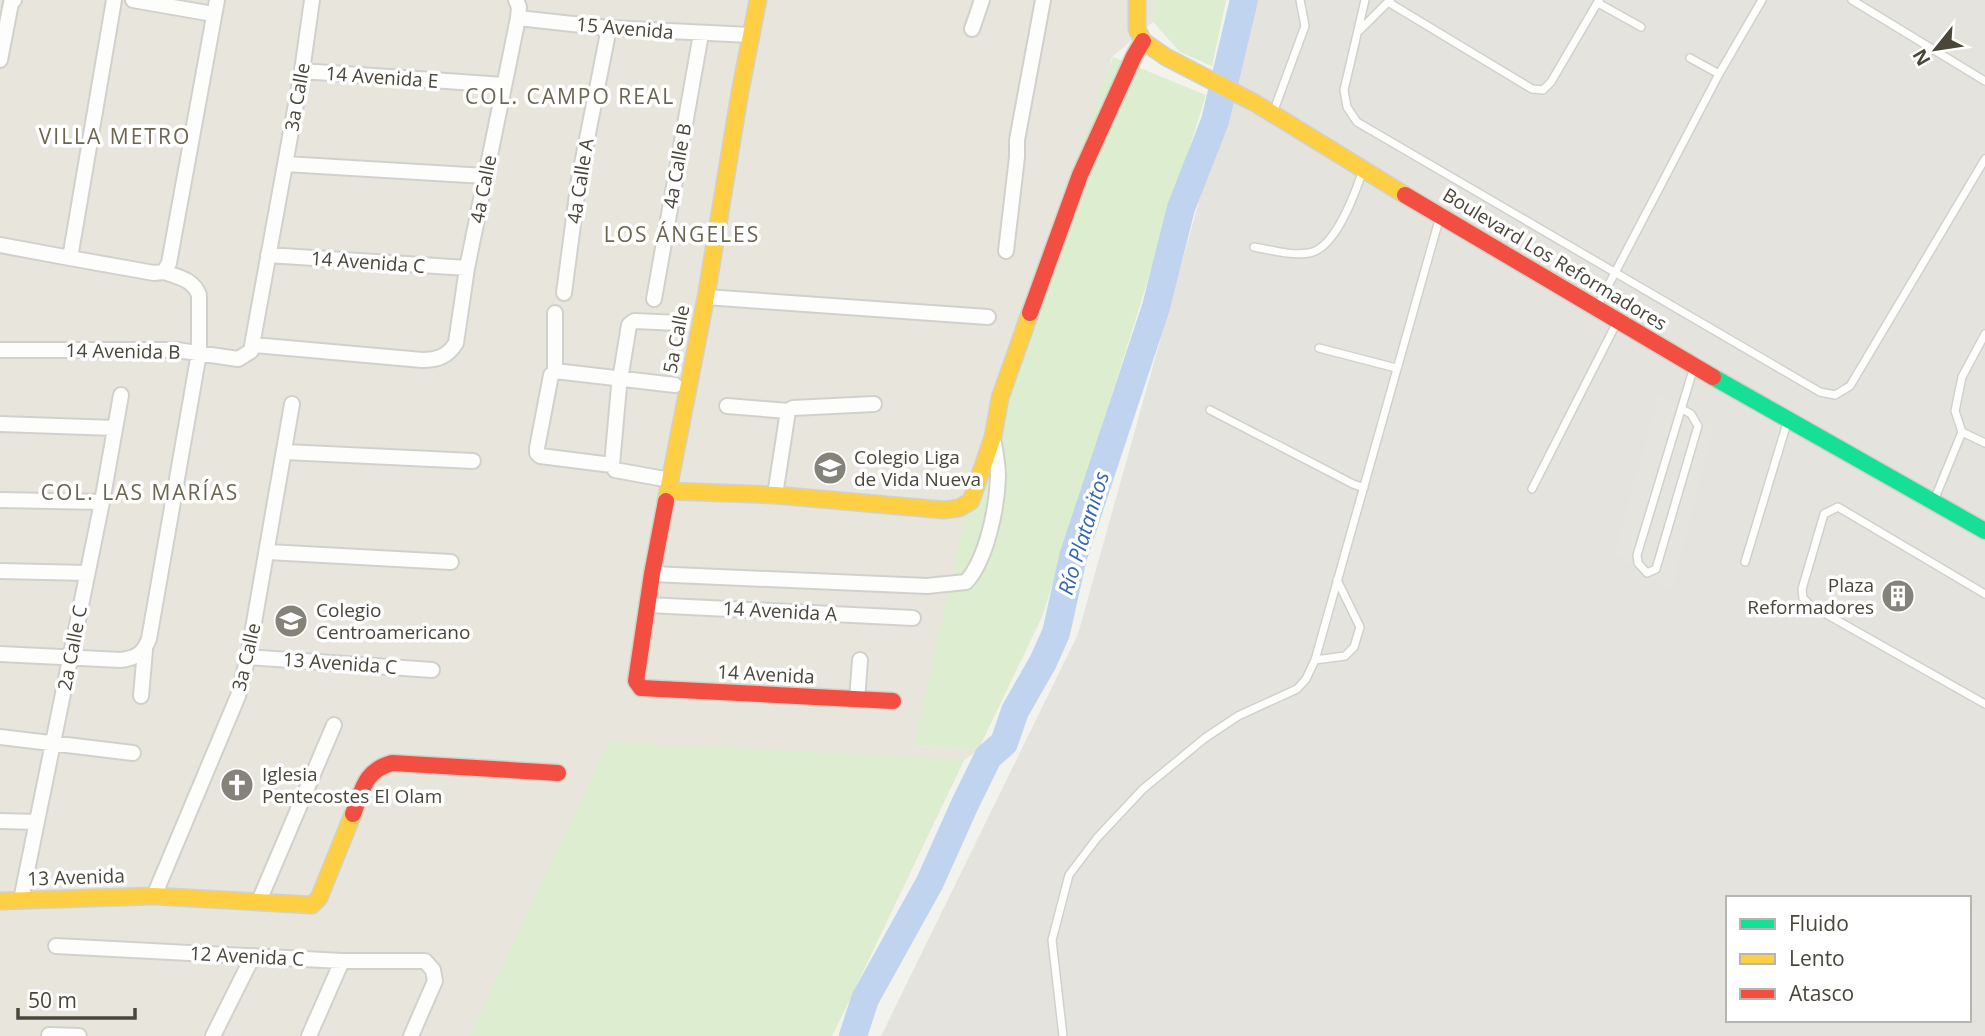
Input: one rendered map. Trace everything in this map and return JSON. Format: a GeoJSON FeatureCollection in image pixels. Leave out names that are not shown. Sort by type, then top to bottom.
{"type":"FeatureCollection","features":[{"type":"Feature","properties":{"kind":"street"},"geometry":{"type":"LineString","coordinates":[[0,60],[11,3],[14,0]]}},
{"type":"Feature","properties":{"kind":"street"},"geometry":{"type":"LineString","coordinates":[[70,258],[114,0]]}},
{"type":"Feature","properties":{"kind":"street"},"geometry":{"type":"LineString","coordinates":[[132,0],[215,7],[169,263],[164,272]]}},
{"type":"Feature","properties":{"kind":"street","name":"3a Calle"},"geometry":{"type":"LineString","coordinates":[[249,351],[302,71],[312,0]]}},
{"type":"Feature","properties":{"kind":"street"},"geometry":{"type":"LineString","coordinates":[[516,0],[519,7],[518,18]]}},
{"type":"Feature","properties":{"kind":"street","name":"5a Calle"},"geometry":{"type":"LineString","coordinates":[[638,685],[636,681],[652,574],[706,297],[758,0]]}},
{"type":"Feature","properties":{"kind":"street"},"geometry":{"type":"LineString","coordinates":[[972,29],[982,0]]}},
{"type":"Feature","properties":{"kind":"street"},"geometry":{"type":"LineString","coordinates":[[1006,251],[1017,140],[1043,0]]}},
{"type":"Feature","properties":{"kind":"street"},"geometry":{"type":"LineString","coordinates":[[680,323],[634,321],[629,325],[620,380],[612,465],[615,470],[669,485],[955,510],[964,508],[971,501],[993,437],[1000,398],[1080,175],[1133,56],[1143,41],[1137,29],[1137,0]]}},
{"type":"Feature","properties":{"kind":"street","name":"15 Avenida"},"geometry":{"type":"LineString","coordinates":[[518,18],[609,29],[750,35]]}},
{"type":"Feature","properties":{"kind":"street","name":"4a Calle"},"geometry":{"type":"LineString","coordinates":[[444,356],[456,343],[467,268],[518,18]]}},
{"type":"Feature","properties":{"kind":"street","name":"4a Calle A"},"geometry":{"type":"LineString","coordinates":[[564,293],[579,179],[609,29]]}},
{"type":"Feature","properties":{"kind":"street","name":"4a Calle B"},"geometry":{"type":"LineString","coordinates":[[654,299],[701,34]]}},
{"type":"Feature","properties":{"kind":"street","name":"Boulevard Los Reformadores"},"geometry":{"type":"LineString","coordinates":[[1143,41],[1166,57],[1272,113],[1694,366],[1985,531]]}},
{"type":"Feature","properties":{"kind":"street","name":"14 Avenida E"},"geometry":{"type":"LineString","coordinates":[[302,71],[504,85]]}},
{"type":"Feature","properties":{"kind":"street"},"geometry":{"type":"LineString","coordinates":[[285,164],[485,176]]}},
{"type":"Feature","properties":{"kind":"street"},"geometry":{"type":"LineString","coordinates":[[0,246],[154,273],[164,272],[190,281],[197,288],[199,354],[149,639],[142,653],[141,696]]}},
{"type":"Feature","properties":{"kind":"street","name":"14 Avenida C"},"geometry":{"type":"LineString","coordinates":[[268,256],[467,268]]}},
{"type":"Feature","properties":{"kind":"street"},"geometry":{"type":"LineString","coordinates":[[706,297],[988,317]]}},
{"type":"Feature","properties":{"kind":"street"},"geometry":{"type":"LineString","coordinates":[[555,313],[555,371],[551,375],[537,453],[540,456],[612,465]]}},
{"type":"Feature","properties":{"kind":"street","name":"14 Avenida B"},"geometry":{"type":"LineString","coordinates":[[0,350],[177,350],[231,358],[249,351],[422,360],[434,360],[444,356]]}},
{"type":"Feature","properties":{"kind":"street"},"geometry":{"type":"LineString","coordinates":[[555,371],[675,384]]}},
{"type":"Feature","properties":{"kind":"street","name":"2a Calle C"},"geometry":{"type":"LineString","coordinates":[[21,900],[102,502],[121,395]]}},
{"type":"Feature","properties":{"kind":"street","name":"3a Calle"},"geometry":{"type":"LineString","coordinates":[[153,896],[238,696],[268,552],[292,404]]}},
{"type":"Feature","properties":{"kind":"street"},"geometry":{"type":"LineString","coordinates":[[727,407],[788,411],[793,408],[874,404]]}},
{"type":"Feature","properties":{"kind":"street"},"geometry":{"type":"LineString","coordinates":[[775,495],[788,411]]}},
{"type":"Feature","properties":{"kind":"street"},"geometry":{"type":"LineString","coordinates":[[0,424],[115,428]]}},
{"type":"Feature","properties":{"kind":"street"},"geometry":{"type":"LineString","coordinates":[[652,574],[927,586],[966,582],[975,572],[993,522],[998,475],[993,437]]}},
{"type":"Feature","properties":{"kind":"street"},"geometry":{"type":"LineString","coordinates":[[285,452],[474,461]]}},
{"type":"Feature","properties":{"kind":"street"},"geometry":{"type":"LineString","coordinates":[[0,500],[102,502]]}},
{"type":"Feature","properties":{"kind":"street"},"geometry":{"type":"LineString","coordinates":[[268,552],[451,562]]}},
{"type":"Feature","properties":{"kind":"street"},"geometry":{"type":"LineString","coordinates":[[0,571],[87,573]]}},
{"type":"Feature","properties":{"kind":"street","name":"14 Avenida A"},"geometry":{"type":"LineString","coordinates":[[648,605],[913,618]]}},
{"type":"Feature","properties":{"kind":"street"},"geometry":{"type":"LineString","coordinates":[[0,653],[121,660],[142,653]]}},
{"type":"Feature","properties":{"kind":"street","name":"13 Avenida C"},"geometry":{"type":"LineString","coordinates":[[248,657],[432,670]]}},
{"type":"Feature","properties":{"kind":"street"},"geometry":{"type":"LineString","coordinates":[[858,700],[860,660]]}},
{"type":"Feature","properties":{"kind":"street","name":"14 Avenida"},"geometry":{"type":"LineString","coordinates":[[638,685],[641,688],[892,701]]}},
{"type":"Feature","properties":{"kind":"street"},"geometry":{"type":"LineString","coordinates":[[259,901],[334,725]]}},
{"type":"Feature","properties":{"kind":"street"},"geometry":{"type":"LineString","coordinates":[[0,737],[133,753]]}},
{"type":"Feature","properties":{"kind":"street","name":"13 Avenida"},"geometry":{"type":"LineString","coordinates":[[0,901],[153,896],[312,905],[317,902],[369,775],[378,767],[392,763],[558,773]]}},
{"type":"Feature","properties":{"kind":"street"},"geometry":{"type":"LineString","coordinates":[[0,821],[37,822]]}},
{"type":"Feature","properties":{"kind":"street","name":"12 Avenida C"},"geometry":{"type":"LineString","coordinates":[[56,946],[342,961],[425,961],[433,970],[435,981],[411,1036]]}},
{"type":"Feature","properties":{"kind":"street"},"geometry":{"type":"LineString","coordinates":[[213,1036],[253,956]]}},
{"type":"Feature","properties":{"kind":"street"},"geometry":{"type":"LineString","coordinates":[[309,1036],[342,961]]}},
{"type":"Feature","properties":{"kind":"street"},"geometry":{"type":"LineString","coordinates":[[49,1035],[79,1036]]}},
{"type":"Feature","properties":{"kind":"lane"},"geometry":{"type":"LineString","coordinates":[[1272,113],[1305,26],[1300,0]]}},
{"type":"Feature","properties":{"kind":"lane"},"geometry":{"type":"LineString","coordinates":[[1365,0],[1344,90],[1347,107],[1357,122],[1820,392],[1835,395],[1850,386],[1985,159]]}},
{"type":"Feature","properties":{"kind":"lane"},"geometry":{"type":"LineString","coordinates":[[1597,307],[1719,74],[1762,0]]}},
{"type":"Feature","properties":{"kind":"lane"},"geometry":{"type":"LineString","coordinates":[[1359,30],[1389,1],[1532,89],[1543,90],[1551,82],[1599,1],[1641,27]]}},
{"type":"Feature","properties":{"kind":"lane"},"geometry":{"type":"LineString","coordinates":[[1857,1],[1985,81]]}},
{"type":"Feature","properties":{"kind":"lane"},"geometry":{"type":"LineString","coordinates":[[1690,58],[1719,74]]}},
{"type":"Feature","properties":{"kind":"lane"},"geometry":{"type":"LineString","coordinates":[[1254,247],[1311,253],[1329,242],[1354,195],[1363,169]]}},
{"type":"Feature","properties":{"kind":"lane"},"geometry":{"type":"LineString","coordinates":[[1063,1036],[1052,940],[1069,875],[1097,838],[1143,789],[1205,738],[1238,716],[1297,689],[1306,679],[1315,660],[1440,216]]}},
{"type":"Feature","properties":{"kind":"lane"},"geometry":{"type":"LineString","coordinates":[[1532,489],[1619,320]]}},
{"type":"Feature","properties":{"kind":"lane"},"geometry":{"type":"LineString","coordinates":[[1933,502],[1962,432],[1955,411],[1962,377],[1985,334]]}},
{"type":"Feature","properties":{"kind":"lane"},"geometry":{"type":"LineString","coordinates":[[1319,348],[1396,368]]}},
{"type":"Feature","properties":{"kind":"lane"},"geometry":{"type":"LineString","coordinates":[[1682,409],[1691,414],[1698,426],[1656,569],[1647,573],[1637,563],[1637,555],[1694,366]]}},
{"type":"Feature","properties":{"kind":"lane"},"geometry":{"type":"LineString","coordinates":[[1210,410],[1364,488]]}},
{"type":"Feature","properties":{"kind":"lane"},"geometry":{"type":"LineString","coordinates":[[1745,562],[1788,419]]}},
{"type":"Feature","properties":{"kind":"lane"},"geometry":{"type":"LineString","coordinates":[[1962,432],[1985,443]]}},
{"type":"Feature","properties":{"kind":"lane"},"geometry":{"type":"LineString","coordinates":[[1985,594],[1838,507],[1824,514],[1802,589],[1803,598],[1810,605],[1985,704]]}},
{"type":"Feature","properties":{"kind":"lane"},"geometry":{"type":"LineString","coordinates":[[1315,660],[1345,656],[1354,647],[1360,626],[1337,580]]}},
{"type":"Feature","properties":{"kind":"shaded area"},"geometry":{"type":"Polygon","coordinates":[[[0,0],[1155,0],[1153,22],[1112,57],[914,746],[978,750],[964,760],[832,1036],[0,1036],[0,0]]]}},
{"type":"Feature","properties":{"kind":"shaded area"},"geometry":{"type":"Polygon","coordinates":[[[1251,0],[1985,0],[1985,1036],[881,1036],[1078,634],[1234,76],[1251,0]]]}},
{"type":"Feature","properties":{"kind":"shaded area"},"geometry":{"type":"Polygon","coordinates":[[[1659,394],[1713,428],[1672,590],[1614,554],[1659,394]]]}},
{"type":"Feature","properties":{"kind":"green space"},"geometry":{"type":"Polygon","coordinates":[[[1155,0],[1226,0],[1212,66],[1180,52],[1153,22],[1155,0]]]}},
{"type":"Feature","properties":{"kind":"green space"},"geometry":{"type":"Polygon","coordinates":[[[1113,57],[1206,95],[1042,617],[978,750],[914,746],[995,386],[1113,57]]]}},
{"type":"Feature","properties":{"kind":"green space"},"geometry":{"type":"Polygon","coordinates":[[[609,742],[964,760],[832,1036],[470,1036],[609,742]]]}},
{"type":"Feature","properties":{"kind":"waterway","name":"Río Platanitos"},"geometry":{"type":"LineString","coordinates":[[853,1036],[865,999],[930,882],[988,757],[1004,743],[1015,711],[1056,633],[1073,557],[1156,307],[1181,208],[1215,121],[1244,0]]}},
{"type":"Feature","properties":{"kind":"traffic: fast"},"geometry":{"type":"LineString","coordinates":[[1713,377],[1985,531]]}},
{"type":"Feature","properties":{"kind":"traffic: slow"},"geometry":{"type":"LineString","coordinates":[[666,501],[706,297],[758,0]]}},
{"type":"Feature","properties":{"kind":"traffic: slow"},"geometry":{"type":"LineString","coordinates":[[1137,0],[1137,29],[1143,41],[1166,57],[1255,103],[1405,195]]}},
{"type":"Feature","properties":{"kind":"traffic: slow"},"geometry":{"type":"LineString","coordinates":[[668,491],[775,495],[944,510],[959,508],[971,501],[993,437],[1000,398],[1030,313]]}},
{"type":"Feature","properties":{"kind":"traffic: slow"},"geometry":{"type":"LineString","coordinates":[[0,901],[154,896],[312,905],[319,898],[353,814]]}},
{"type":"Feature","properties":{"kind":"traffic: jam"},"geometry":{"type":"LineString","coordinates":[[1030,313],[1080,175],[1143,41]]}},
{"type":"Feature","properties":{"kind":"traffic: jam"},"geometry":{"type":"LineString","coordinates":[[1405,195],[1713,377]]}},
{"type":"Feature","properties":{"kind":"traffic: jam"},"geometry":{"type":"LineString","coordinates":[[666,501],[636,681],[641,688],[893,701]]}},
{"type":"Feature","properties":{"kind":"traffic: jam"},"geometry":{"type":"LineString","coordinates":[[353,814],[370,776],[392,763],[558,773]]}},
{"type":"Feature","properties":{"kind":"place","name":"Colegio Liga de Vida Nueva"},"geometry":{"type":"Point","coordinates":[830,468]}},
{"type":"Feature","properties":{"kind":"place","name":"Plaza Reformadores"},"geometry":{"type":"Point","coordinates":[1898,596]}},
{"type":"Feature","properties":{"kind":"place","name":"Colegio Centroamericano"},"geometry":{"type":"Point","coordinates":[291,621]}},
{"type":"Feature","properties":{"kind":"place","name":"Iglesia Pentecostes El Olam"},"geometry":{"type":"Point","coordinates":[237,785]}},
{"type":"Feature","properties":{"kind":"district","name":"COL. CAMPO REAL"},"geometry":{"type":"Point","coordinates":[570,96]}},
{"type":"Feature","properties":{"kind":"district","name":"VILLA METRO"},"geometry":{"type":"Point","coordinates":[115,136]}},
{"type":"Feature","properties":{"kind":"district","name":"LOS ÁNGELES"},"geometry":{"type":"Point","coordinates":[682,234]}},
{"type":"Feature","properties":{"kind":"district","name":"COL. LAS MARÍAS"},"geometry":{"type":"Point","coordinates":[140,492]}}]}
